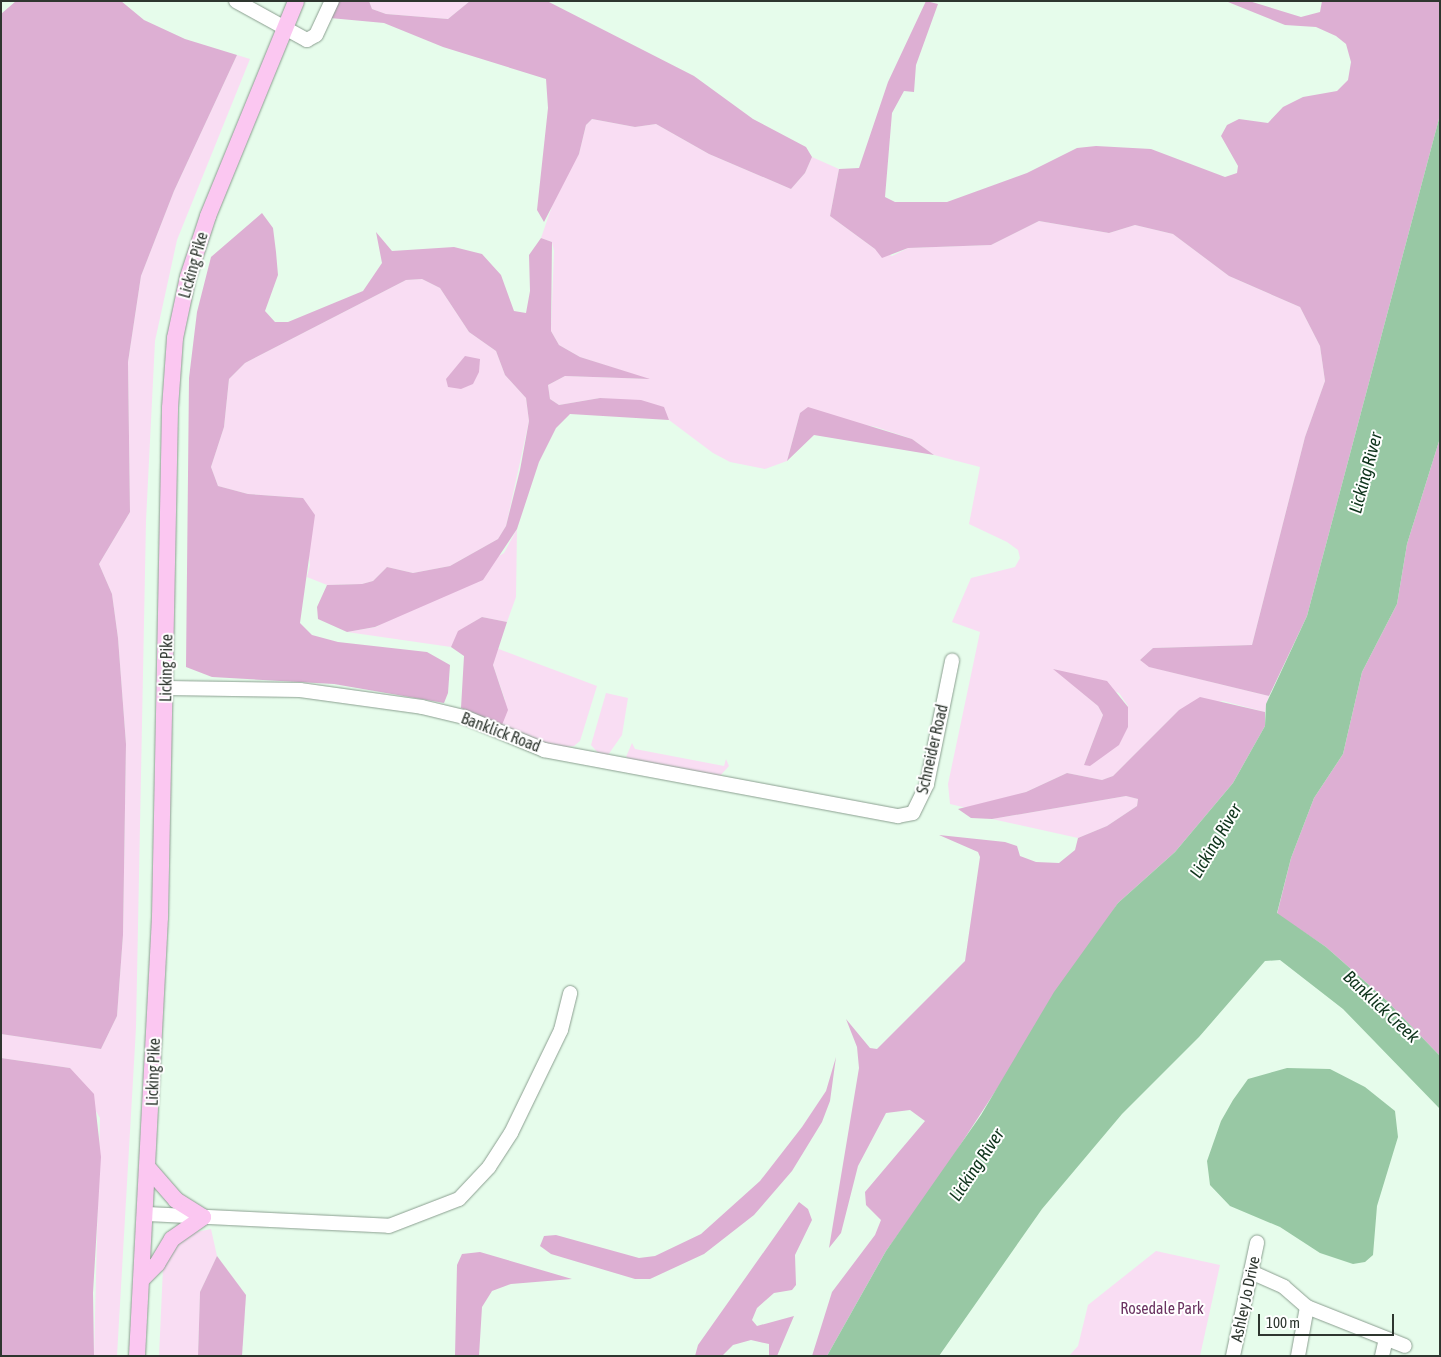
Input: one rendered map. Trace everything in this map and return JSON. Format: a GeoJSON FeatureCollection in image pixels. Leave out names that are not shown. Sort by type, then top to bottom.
{"type":"FeatureCollection","features":[{"type":"Feature","properties":{"kind":"main road","name":"Licking Pike"},"geometry":{"type":"LineString","coordinates":[[138,1356],[149,1169],[166,688],[170,408],[177,331],[205,225],[296,1]]}},
{"type":"Feature","properties":{"kind":"main road"},"geometry":{"type":"LineString","coordinates":[[143,1278],[158,1264],[172,1240],[202,1217],[176,1200],[149,1169]]}},
{"type":"Feature","properties":{"kind":"street"},"geometry":{"type":"LineString","coordinates":[[236,1],[304,39],[313,39],[332,1]]}},
{"type":"Feature","properties":{"kind":"street","name":"Schneider Road"},"geometry":{"type":"LineString","coordinates":[[862,811],[907,816],[918,806],[927,784],[952,661]]}},
{"type":"Feature","properties":{"kind":"street","name":"Banklick Road"},"geometry":{"type":"LineString","coordinates":[[166,688],[300,690],[422,707],[464,717],[544,750],[862,811]]}},
{"type":"Feature","properties":{"kind":"street"},"geometry":{"type":"LineString","coordinates":[[147,1214],[389,1226],[459,1199],[488,1168],[511,1133],[561,1030],[570,993]]}},
{"type":"Feature","properties":{"kind":"street","name":"Ashley Jo Drive"},"geometry":{"type":"LineString","coordinates":[[1233,1356],[1257,1243]]}},
{"type":"Feature","properties":{"kind":"street"},"geometry":{"type":"LineString","coordinates":[[1251,1272],[1284,1286],[1307,1307],[1404,1346]]}},
{"type":"Feature","properties":{"kind":"street"},"geometry":{"type":"LineString","coordinates":[[1298,1356],[1307,1307]]}},
{"type":"Feature","properties":{"kind":"street"},"geometry":{"type":"LineString","coordinates":[[1382,1356],[1386,1339]]}},
{"type":"Feature","properties":{"kind":"green space"},"geometry":{"type":"Polygon","coordinates":[[[369,1],[470,1],[448,19],[386,14],[372,9],[369,1]]]}},
{"type":"Feature","properties":{"kind":"green space"},"geometry":{"type":"Polygon","coordinates":[[[237,55],[250,59],[177,240],[155,341],[146,521],[136,1028],[117,1356],[94,1356],[100,1118],[70,1068],[1,1058],[1,1034],[101,1049],[117,1016],[123,935],[126,744],[118,638],[112,594],[99,564],[130,512],[128,362],[141,276],[174,191],[237,55]]]}},
{"type":"Feature","properties":{"kind":"green space"},"geometry":{"type":"Polygon","coordinates":[[[592,119],[635,127],[656,124],[709,154],[791,189],[805,173],[812,157],[839,169],[830,216],[875,249],[892,256],[908,248],[991,245],[1039,221],[1109,233],[1135,225],[1173,234],[1229,276],[1300,307],[1320,346],[1325,381],[1305,437],[1252,645],[1153,648],[1140,660],[1150,667],[1269,696],[1265,712],[1223,701],[1179,710],[1113,776],[1102,780],[1067,773],[1026,792],[971,809],[950,804],[948,784],[980,632],[952,622],[971,578],[1015,567],[1020,558],[1018,550],[1007,542],[969,524],[980,467],[934,455],[912,439],[876,427],[800,413],[787,461],[765,469],[730,462],[713,453],[669,420],[663,407],[600,398],[559,405],[550,399],[548,385],[565,376],[648,379],[580,357],[559,345],[551,331],[554,251],[552,242],[541,238],[559,186],[579,154],[586,125],[592,119]],[[1054,669],[1098,706],[1103,715],[1084,765],[1128,727],[1128,706],[1119,693],[1054,669]]]}},
{"type":"Feature","properties":{"kind":"green space"},"geometry":{"type":"Polygon","coordinates":[[[422,279],[440,288],[469,332],[496,351],[505,375],[526,398],[529,421],[506,526],[498,539],[450,566],[413,573],[387,567],[373,581],[362,584],[327,585],[307,577],[310,565],[303,498],[248,494],[218,486],[211,467],[224,427],[229,379],[245,363],[406,280],[422,279]]]}},
{"type":"Feature","properties":{"kind":"green space"},"geometry":{"type":"Polygon","coordinates":[[[517,529],[516,597],[507,622],[482,617],[459,631],[451,647],[347,632],[376,627],[504,553],[517,529]]]}},
{"type":"Feature","properties":{"kind":"green space"},"geometry":{"type":"Polygon","coordinates":[[[496,648],[597,686],[580,741],[574,746],[558,748],[502,725],[505,700],[493,665],[496,648]]]}},
{"type":"Feature","properties":{"kind":"green space"},"geometry":{"type":"Polygon","coordinates":[[[606,693],[628,698],[622,735],[608,755],[599,754],[591,745],[606,693]]]}},
{"type":"Feature","properties":{"kind":"green space"},"geometry":{"type":"Polygon","coordinates":[[[632,743],[635,749],[724,766],[726,759],[729,766],[719,777],[631,760],[626,757],[632,743]]]}},
{"type":"Feature","properties":{"kind":"green space"},"geometry":{"type":"Polygon","coordinates":[[[1126,796],[1138,799],[1137,806],[1107,826],[1078,838],[992,819],[1126,796]]]}},
{"type":"Feature","properties":{"kind":"green space"},"geometry":{"type":"Polygon","coordinates":[[[211,1229],[217,1256],[200,1292],[198,1356],[159,1356],[163,1268],[171,1246],[187,1234],[211,1229]]]}},
{"type":"Feature","properties":{"kind":"green space","name":"Rosedale Park"},"geometry":{"type":"Polygon","coordinates":[[[1156,1251],[1220,1265],[1200,1356],[1069,1356],[1078,1346],[1088,1305],[1156,1251]]]}},
{"type":"Feature","properties":{"kind":"shaded area"},"geometry":{"type":"Polygon","coordinates":[[[16,1],[121,1],[144,20],[185,39],[237,55],[174,191],[141,276],[128,362],[130,512],[99,564],[112,594],[118,638],[126,744],[123,935],[117,1016],[101,1049],[1,1034],[1,14],[16,1]]]}},
{"type":"Feature","properties":{"kind":"shaded area"},"geometry":{"type":"Polygon","coordinates":[[[338,1],[369,1],[372,9],[386,14],[448,19],[470,1],[547,1],[694,76],[753,119],[806,147],[812,157],[805,173],[791,189],[709,154],[656,124],[635,127],[592,119],[586,125],[579,154],[544,222],[537,210],[548,108],[546,79],[443,47],[384,23],[330,18],[338,1]]]}},
{"type":"Feature","properties":{"kind":"shaded area"},"geometry":{"type":"Polygon","coordinates":[[[926,1],[938,4],[916,65],[914,92],[904,91],[892,113],[885,197],[895,202],[947,202],[1027,173],[1077,148],[1096,146],[1151,149],[1225,177],[1237,173],[1238,166],[1221,136],[1227,125],[1239,119],[1268,123],[1283,107],[1303,97],[1337,91],[1348,80],[1351,62],[1346,44],[1336,36],[1316,27],[1285,25],[1228,2],[1249,1],[1301,17],[1320,12],[1322,1],[1440,1],[1440,115],[1307,616],[1269,696],[1149,667],[1140,660],[1153,648],[1252,645],[1305,437],[1325,381],[1320,346],[1300,307],[1229,276],[1173,234],[1135,225],[1109,233],[1039,221],[991,245],[908,248],[882,258],[875,249],[830,216],[839,169],[859,168],[888,82],[926,1]]]}},
{"type":"Feature","properties":{"kind":"shaded area"},"geometry":{"type":"Polygon","coordinates":[[[262,213],[273,228],[276,252],[278,275],[265,311],[275,322],[288,322],[363,291],[382,263],[376,232],[392,251],[454,247],[482,254],[501,275],[514,311],[526,313],[530,291],[529,255],[541,238],[552,242],[551,331],[559,345],[580,357],[650,379],[565,376],[548,385],[550,399],[559,405],[600,398],[641,400],[664,407],[669,420],[570,414],[556,428],[539,462],[517,529],[483,580],[375,627],[347,632],[318,619],[317,607],[327,585],[362,584],[373,581],[387,567],[413,573],[450,566],[498,539],[506,526],[520,470],[529,421],[526,398],[505,375],[496,351],[469,332],[440,288],[422,279],[406,280],[245,363],[229,379],[224,427],[211,467],[218,486],[248,494],[303,498],[315,515],[300,623],[312,635],[338,642],[427,652],[450,665],[448,693],[444,703],[334,684],[212,677],[186,667],[189,378],[197,312],[211,257],[262,213]]]}},
{"type":"Feature","properties":{"kind":"shaded area"},"geometry":{"type":"Polygon","coordinates":[[[465,356],[480,359],[479,372],[473,384],[461,389],[448,387],[446,379],[465,356]]]}},
{"type":"Feature","properties":{"kind":"shaded area"},"geometry":{"type":"Polygon","coordinates":[[[808,407],[912,439],[934,455],[814,435],[787,461],[800,413],[808,407]]]}},
{"type":"Feature","properties":{"kind":"shaded area"},"geometry":{"type":"Polygon","coordinates":[[[1440,438],[1440,1056],[1386,1000],[1326,947],[1277,914],[1291,858],[1314,798],[1343,754],[1362,672],[1397,604],[1407,544],[1440,438]]]}},
{"type":"Feature","properties":{"kind":"shaded area"},"geometry":{"type":"Polygon","coordinates":[[[482,617],[507,622],[493,665],[508,710],[502,725],[461,708],[464,656],[451,647],[458,631],[482,617]]]}},
{"type":"Feature","properties":{"kind":"shaded area"},"geometry":{"type":"Polygon","coordinates":[[[1053,669],[1107,681],[1128,707],[1128,727],[1119,745],[1090,766],[1084,765],[1103,715],[1098,706],[1053,669]]]}},
{"type":"Feature","properties":{"kind":"shaded area"},"geometry":{"type":"Polygon","coordinates":[[[1200,697],[1265,712],[1265,726],[1233,783],[1175,852],[1118,903],[942,1173],[886,1251],[827,1356],[812,1356],[832,1292],[875,1235],[881,1220],[866,1205],[865,1192],[925,1121],[910,1110],[886,1113],[858,1166],[841,1233],[829,1248],[859,1068],[857,1047],[846,1019],[870,1048],[877,1049],[965,961],[980,857],[978,852],[939,835],[1005,842],[1017,846],[1020,856],[1036,862],[1059,863],[1075,850],[1078,838],[1107,826],[1137,806],[1138,799],[1126,796],[992,819],[971,818],[958,809],[1026,792],[1067,773],[1102,780],[1113,776],[1179,710],[1200,697]]]}},
{"type":"Feature","properties":{"kind":"shaded area"},"geometry":{"type":"Polygon","coordinates":[[[836,1057],[830,1101],[822,1122],[792,1171],[754,1215],[704,1254],[650,1279],[635,1279],[551,1254],[540,1246],[544,1236],[556,1235],[639,1258],[655,1256],[701,1234],[760,1181],[802,1127],[826,1091],[836,1057]]]}},
{"type":"Feature","properties":{"kind":"shaded area"},"geometry":{"type":"Polygon","coordinates":[[[1,1058],[70,1068],[94,1094],[101,1157],[93,1293],[94,1356],[1,1356],[1,1058]]]}},
{"type":"Feature","properties":{"kind":"shaded area"},"geometry":{"type":"Polygon","coordinates":[[[799,1202],[808,1209],[812,1220],[795,1255],[796,1285],[792,1290],[774,1293],[757,1308],[752,1320],[757,1326],[794,1316],[777,1356],[769,1356],[769,1344],[751,1340],[733,1345],[722,1356],[695,1356],[698,1345],[799,1202]]]}},
{"type":"Feature","properties":{"kind":"shaded area"},"geometry":{"type":"Polygon","coordinates":[[[480,1252],[572,1279],[511,1284],[492,1291],[482,1307],[479,1356],[455,1356],[457,1265],[462,1254],[480,1252]]]}},
{"type":"Feature","properties":{"kind":"shaded area"},"geometry":{"type":"Polygon","coordinates":[[[217,1256],[246,1295],[242,1356],[198,1356],[200,1292],[217,1256]]]}},
{"type":"Feature","properties":{"kind":"water"},"geometry":{"type":"Polygon","coordinates":[[[1440,115],[1440,438],[1407,544],[1397,604],[1362,672],[1343,754],[1314,798],[1291,858],[1277,913],[1326,947],[1386,1000],[1440,1056],[1440,1109],[1343,1009],[1280,960],[1265,961],[1199,1037],[1122,1114],[1042,1209],[939,1356],[827,1356],[886,1251],[981,1115],[1054,992],[1118,903],[1175,852],[1233,783],[1265,726],[1266,704],[1307,616],[1440,115]]]}},
{"type":"Feature","properties":{"kind":"water"},"geometry":{"type":"Polygon","coordinates":[[[1287,1068],[1330,1069],[1365,1087],[1395,1111],[1398,1137],[1377,1206],[1373,1255],[1365,1262],[1353,1264],[1320,1253],[1280,1227],[1230,1206],[1210,1185],[1207,1161],[1221,1121],[1233,1100],[1248,1079],[1287,1068]]]}},
{"type":"Feature","properties":{"kind":"water label","name":"Licking River"},"geometry":{"type":"Point","coordinates":[1366,473]}},
{"type":"Feature","properties":{"kind":"water label","name":"Licking River"},"geometry":{"type":"Point","coordinates":[1216,841]}},
{"type":"Feature","properties":{"kind":"water label","name":"Banklick Creek"},"geometry":{"type":"Point","coordinates":[1381,1007]}},
{"type":"Feature","properties":{"kind":"water label","name":"Licking River"},"geometry":{"type":"Point","coordinates":[977,1165]}}]}
